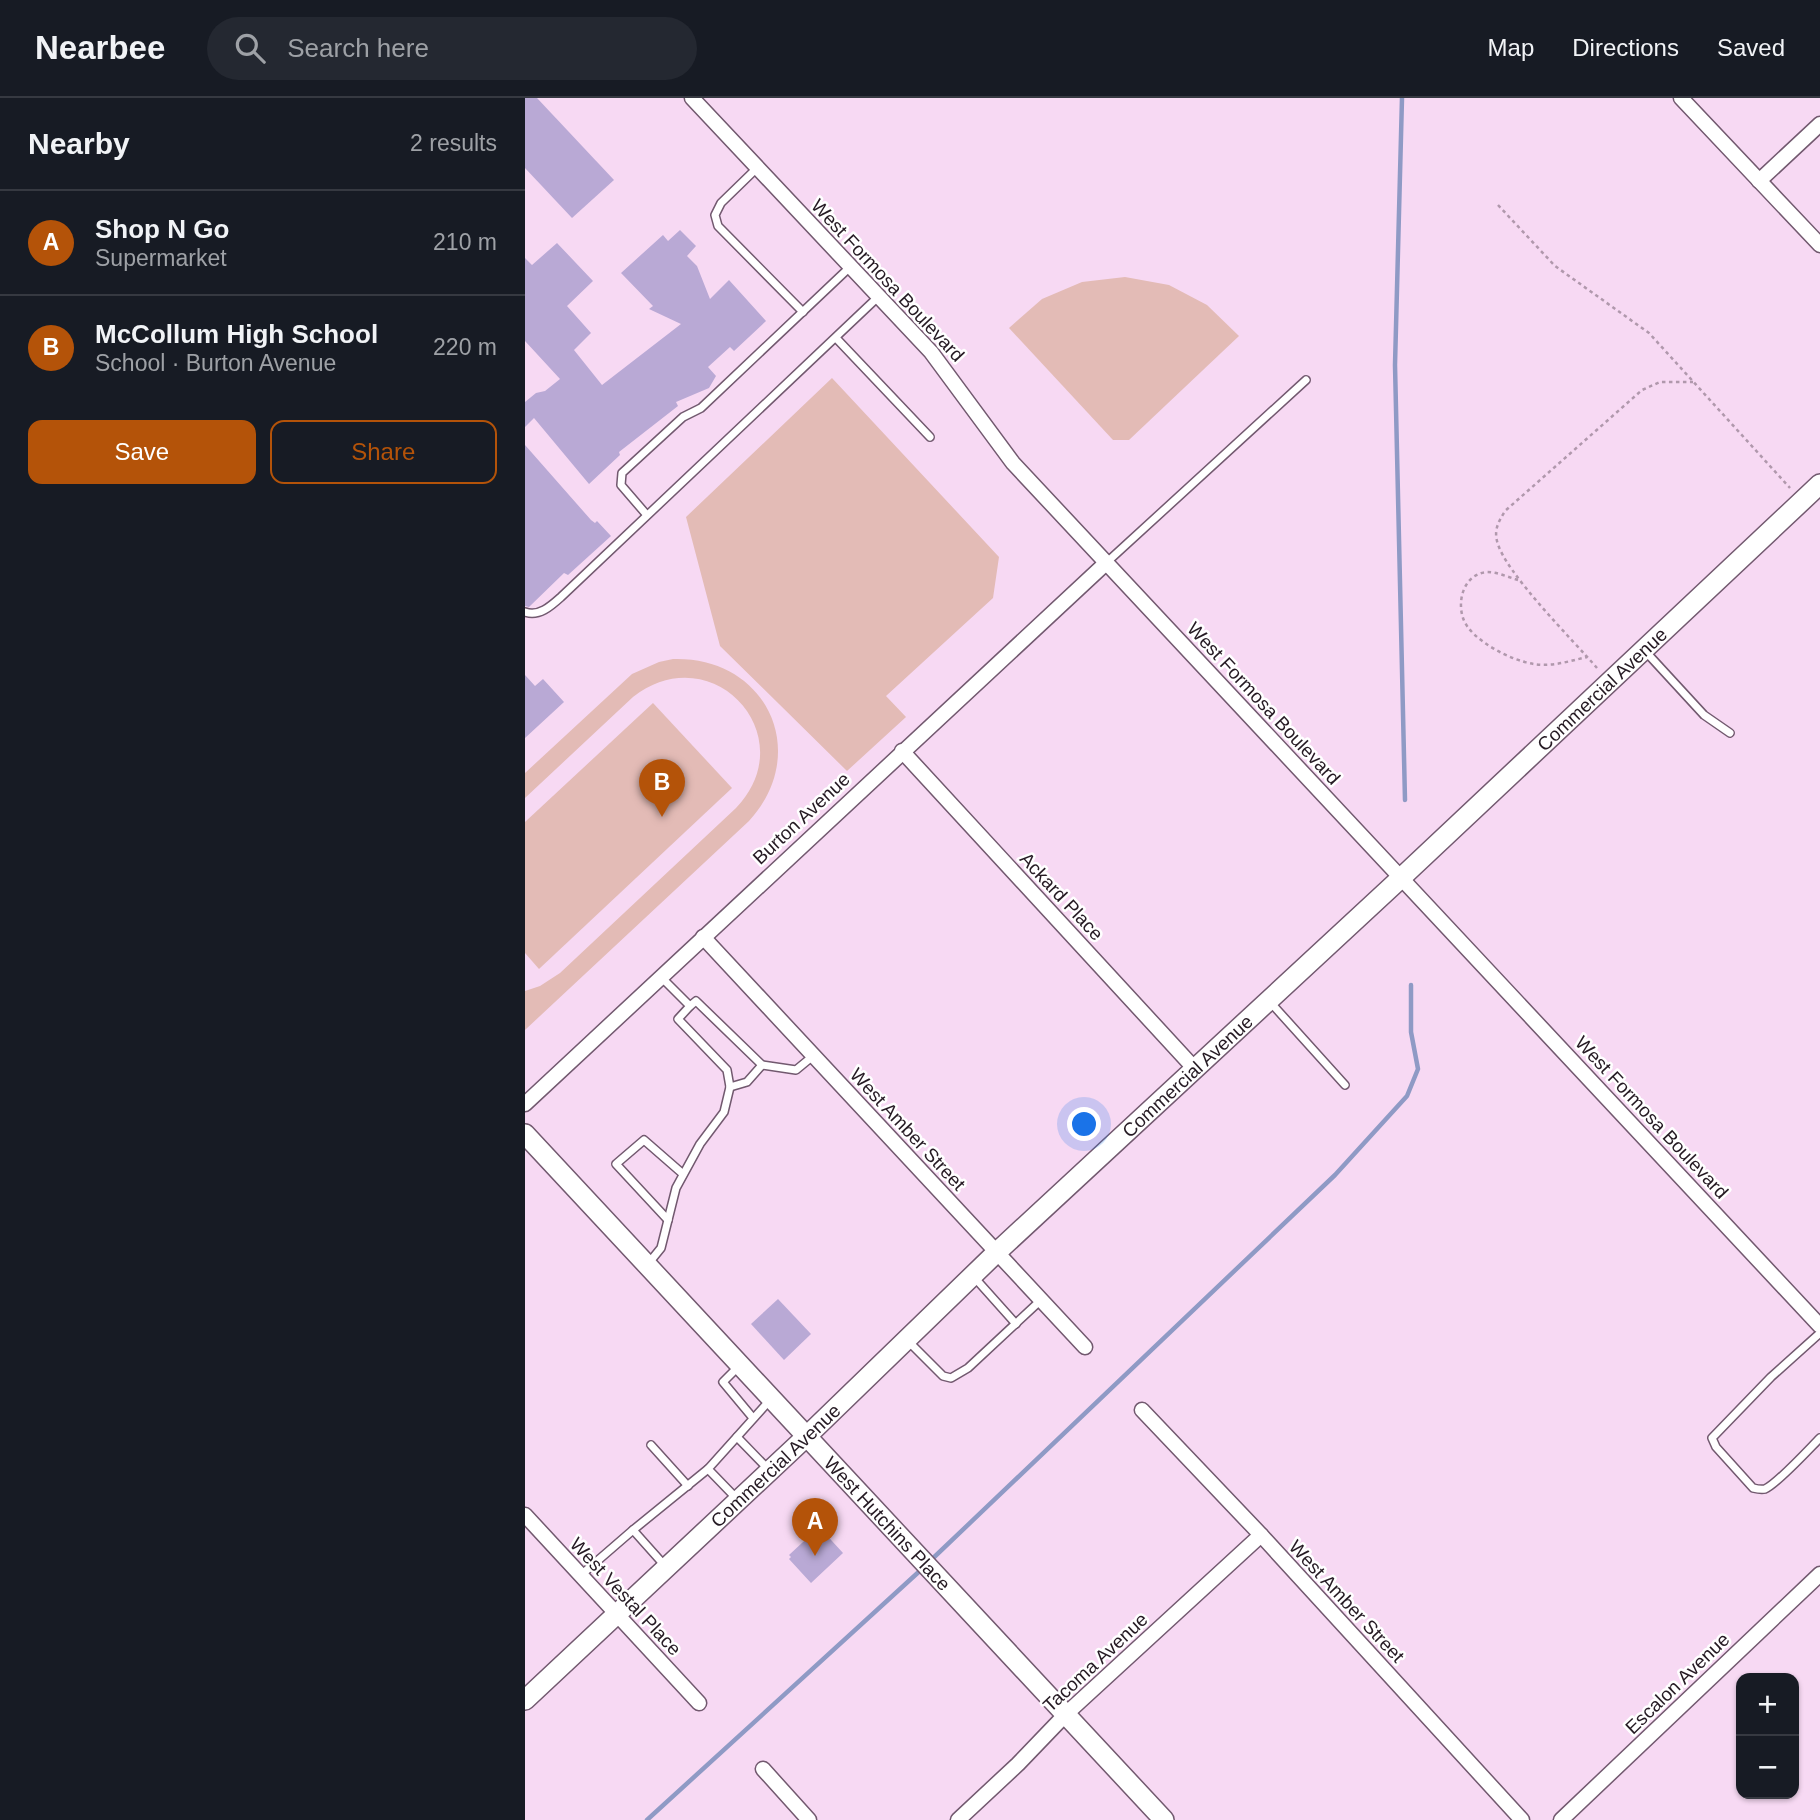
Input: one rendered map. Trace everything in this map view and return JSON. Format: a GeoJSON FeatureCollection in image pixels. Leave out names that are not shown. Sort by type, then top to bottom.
{"type":"FeatureCollection","features":[{"type":"Feature","properties":{"kind":"street","name":"West Formosa Boulevard"},"geometry":{"type":"LineString","coordinates":[[692,98],[931,352],[1013,463],[1820,1326]]}},
{"type":"Feature","properties":{"kind":"street"},"geometry":{"type":"LineString","coordinates":[[1681,98],[1820,245]]}},
{"type":"Feature","properties":{"kind":"street"},"geometry":{"type":"LineString","coordinates":[[1759,181],[1820,124]]}},
{"type":"Feature","properties":{"kind":"street","name":"Commercial Avenue"},"geometry":{"type":"LineString","coordinates":[[525,1700],[807,1436],[997,1252],[1402,877],[1820,484]]}},
{"type":"Feature","properties":{"kind":"street","name":"Burton Avenue"},"geometry":{"type":"LineString","coordinates":[[525,1104],[1106,563]]}},
{"type":"Feature","properties":{"kind":"street","name":"Ackard Place"},"geometry":{"type":"LineString","coordinates":[[902,751],[1194,1068]]}},
{"type":"Feature","properties":{"kind":"street","name":"West Amber Street"},"geometry":{"type":"LineString","coordinates":[[703,937],[1085,1346]]}},
{"type":"Feature","properties":{"kind":"street","name":"West Hutchins Place"},"geometry":{"type":"LineString","coordinates":[[525,1134],[1164,1820]]}},
{"type":"Feature","properties":{"kind":"street","name":"West Amber Street"},"geometry":{"type":"LineString","coordinates":[[1142,1410],[1523,1820]]}},
{"type":"Feature","properties":{"kind":"street","name":"West Vestal Place"},"geometry":{"type":"LineString","coordinates":[[525,1515],[699,1703]]}},
{"type":"Feature","properties":{"kind":"street","name":"Tacoma Avenue"},"geometry":{"type":"LineString","coordinates":[[958,1820],[1066,1714],[1261,1535]]}},
{"type":"Feature","properties":{"kind":"street","name":"Escalon Avenue"},"geometry":{"type":"LineString","coordinates":[[1561,1820],[1820,1574]]}},
{"type":"Feature","properties":{"kind":"street"},"geometry":{"type":"LineString","coordinates":[[763,1769],[809,1820]]}},
{"type":"Feature","properties":{"kind":"lane"},"geometry":{"type":"LineString","coordinates":[[757,168],[721,203],[715,215],[718,226],[803,312]]}},
{"type":"Feature","properties":{"kind":"lane"},"geometry":{"type":"LineString","coordinates":[[646,514],[621,485],[622,473],[683,417],[701,408],[851,266]]}},
{"type":"Feature","properties":{"kind":"lane"},"geometry":{"type":"LineString","coordinates":[[525,612],[530,614],[546,610],[561,597],[879,296]]}},
{"type":"Feature","properties":{"kind":"lane"},"geometry":{"type":"LineString","coordinates":[[836,338],[930,437]]}},
{"type":"Feature","properties":{"kind":"lane"},"geometry":{"type":"LineString","coordinates":[[1106,563],[1305,380]]}},
{"type":"Feature","properties":{"kind":"lane"},"geometry":{"type":"LineString","coordinates":[[1643,649],[1704,715],[1730,733]]}},
{"type":"Feature","properties":{"kind":"lane"},"geometry":{"type":"LineString","coordinates":[[660,977],[690,1006]]}},
{"type":"Feature","properties":{"kind":"lane"},"geometry":{"type":"LineString","coordinates":[[1268,1000],[1345,1085]]}},
{"type":"Feature","properties":{"kind":"lane"},"geometry":{"type":"LineString","coordinates":[[647,1265],[661,1248],[676,1188],[700,1144],[724,1112],[730,1087],[727,1070],[678,1019],[696,1001],[762,1065],[796,1070],[813,1056]]}},
{"type":"Feature","properties":{"kind":"lane"},"geometry":{"type":"LineString","coordinates":[[730,1087],[747,1082],[762,1065]]}},
{"type":"Feature","properties":{"kind":"lane"},"geometry":{"type":"LineString","coordinates":[[668,1220],[616,1164],[644,1140],[683,1174]]}},
{"type":"Feature","properties":{"kind":"lane"},"geometry":{"type":"LineString","coordinates":[[972,1276],[1016,1324]]}},
{"type":"Feature","properties":{"kind":"lane"},"geometry":{"type":"LineString","coordinates":[[907,1339],[943,1376],[951,1378],[968,1368],[1041,1300]]}},
{"type":"Feature","properties":{"kind":"lane"},"geometry":{"type":"LineString","coordinates":[[1820,1334],[1771,1377],[1712,1438],[1716,1447],[1753,1488],[1757,1489],[1765,1489],[1774,1482],[1820,1438]]}},
{"type":"Feature","properties":{"kind":"lane"},"geometry":{"type":"LineString","coordinates":[[740,1365],[723,1382],[753,1418]]}},
{"type":"Feature","properties":{"kind":"lane"},"geometry":{"type":"LineString","coordinates":[[580,1575],[708,1469],[771,1398]]}},
{"type":"Feature","properties":{"kind":"lane"},"geometry":{"type":"LineString","coordinates":[[737,1437],[770,1471]]}},
{"type":"Feature","properties":{"kind":"lane"},"geometry":{"type":"LineString","coordinates":[[650,1445],[688,1486]]}},
{"type":"Feature","properties":{"kind":"lane"},"geometry":{"type":"LineString","coordinates":[[708,1469],[738,1500]]}},
{"type":"Feature","properties":{"kind":"lane"},"geometry":{"type":"LineString","coordinates":[[633,1530],[667,1567]]}},
{"type":"Feature","properties":{"kind":"path"},"geometry":{"type":"LineString","coordinates":[[1498,205],[1555,266],[1649,333],[1801,501]]}},
{"type":"Feature","properties":{"kind":"path"},"geometry":{"type":"LineString","coordinates":[[1609,681],[1520,581],[1497,543],[1496,526],[1505,511],[1642,390],[1660,382],[1693,382]]}},
{"type":"Feature","properties":{"kind":"path"},"geometry":{"type":"LineString","coordinates":[[1520,581],[1485,572],[1474,577],[1464,586],[1461,603],[1464,621],[1483,641],[1515,661],[1536,665],[1558,664],[1587,657]]}},
{"type":"Feature","properties":{"kind":"shaded area"},"geometry":{"type":"Polygon","coordinates":[[[1125,277],[1169,285],[1207,305],[1239,336],[1129,440],[1113,440],[1009,328],[1042,299],[1082,282],[1125,277]]]}},
{"type":"Feature","properties":{"kind":"shaded area"},"geometry":{"type":"Polygon","coordinates":[[[832,378],[999,557],[993,598],[886,696],[906,717],[847,771],[720,646],[686,517],[832,378]]]}},
{"type":"Feature","properties":{"kind":"shaded area"},"geometry":{"type":"Polygon","coordinates":[[[673,659],[706,662],[733,673],[755,691],[769,713],[777,739],[777,766],[768,794],[749,821],[525,1030],[525,991],[540,986],[560,973],[736,808],[755,780],[760,752],[755,725],[740,702],[719,686],[692,678],[663,681],[633,697],[525,798],[525,773],[632,674],[673,659]]]}},
{"type":"Feature","properties":{"kind":"shaded area"},"geometry":{"type":"Polygon","coordinates":[[[653,703],[732,788],[539,969],[525,953],[525,822],[653,703]]]}},
{"type":"Feature","properties":{"kind":"building"},"geometry":{"type":"Polygon","coordinates":[[[525,98],[537,98],[614,180],[572,218],[525,168],[525,98]]]}},
{"type":"Feature","properties":{"kind":"building"},"geometry":{"type":"Polygon","coordinates":[[[680,230],[696,246],[687,256],[697,266],[710,299],[729,280],[766,321],[734,351],[730,347],[708,367],[716,376],[709,388],[676,402],[678,406],[619,452],[620,455],[589,484],[534,418],[525,427],[525,402],[560,379],[525,341],[525,258],[532,265],[557,243],[593,281],[567,306],[591,333],[574,350],[602,385],[681,324],[649,309],[653,306],[621,273],[663,235],[668,241],[680,230]]]}},
{"type":"Feature","properties":{"kind":"building"},"geometry":{"type":"Polygon","coordinates":[[[525,445],[591,520],[595,523],[597,521],[611,536],[568,575],[564,573],[529,607],[525,606],[525,445]]]}},
{"type":"Feature","properties":{"kind":"building"},"geometry":{"type":"Polygon","coordinates":[[[525,675],[535,686],[543,679],[564,702],[525,738],[525,675]]]}},
{"type":"Feature","properties":{"kind":"building"},"geometry":{"type":"Polygon","coordinates":[[[778,1299],[811,1334],[784,1360],[751,1324],[778,1299]]]}},
{"type":"Feature","properties":{"kind":"building"},"geometry":{"type":"Polygon","coordinates":[[[821,1529],[843,1553],[811,1583],[789,1559],[789,1555],[816,1530],[817,1532],[821,1529]]]}},
{"type":"Feature","properties":{"kind":"waterway"},"geometry":{"type":"LineString","coordinates":[[1402,98],[1395,365],[1405,800]]}},
{"type":"Feature","properties":{"kind":"waterway"},"geometry":{"type":"LineString","coordinates":[[929,1562],[1335,1175],[1407,1096],[1418,1069],[1411,1032],[1411,985]]}},
{"type":"Feature","properties":{"kind":"waterway"},"geometry":{"type":"LineString","coordinates":[[647,1820],[923,1568]]}},
{"type":"Feature","properties":{"kind":"place","name":"McCollum High School"},"geometry":{"type":"Point","coordinates":[662,817]}},
{"type":"Feature","properties":{"kind":"place","name":"Shop N Go"},"geometry":{"type":"Point","coordinates":[815,1556]}}]}
